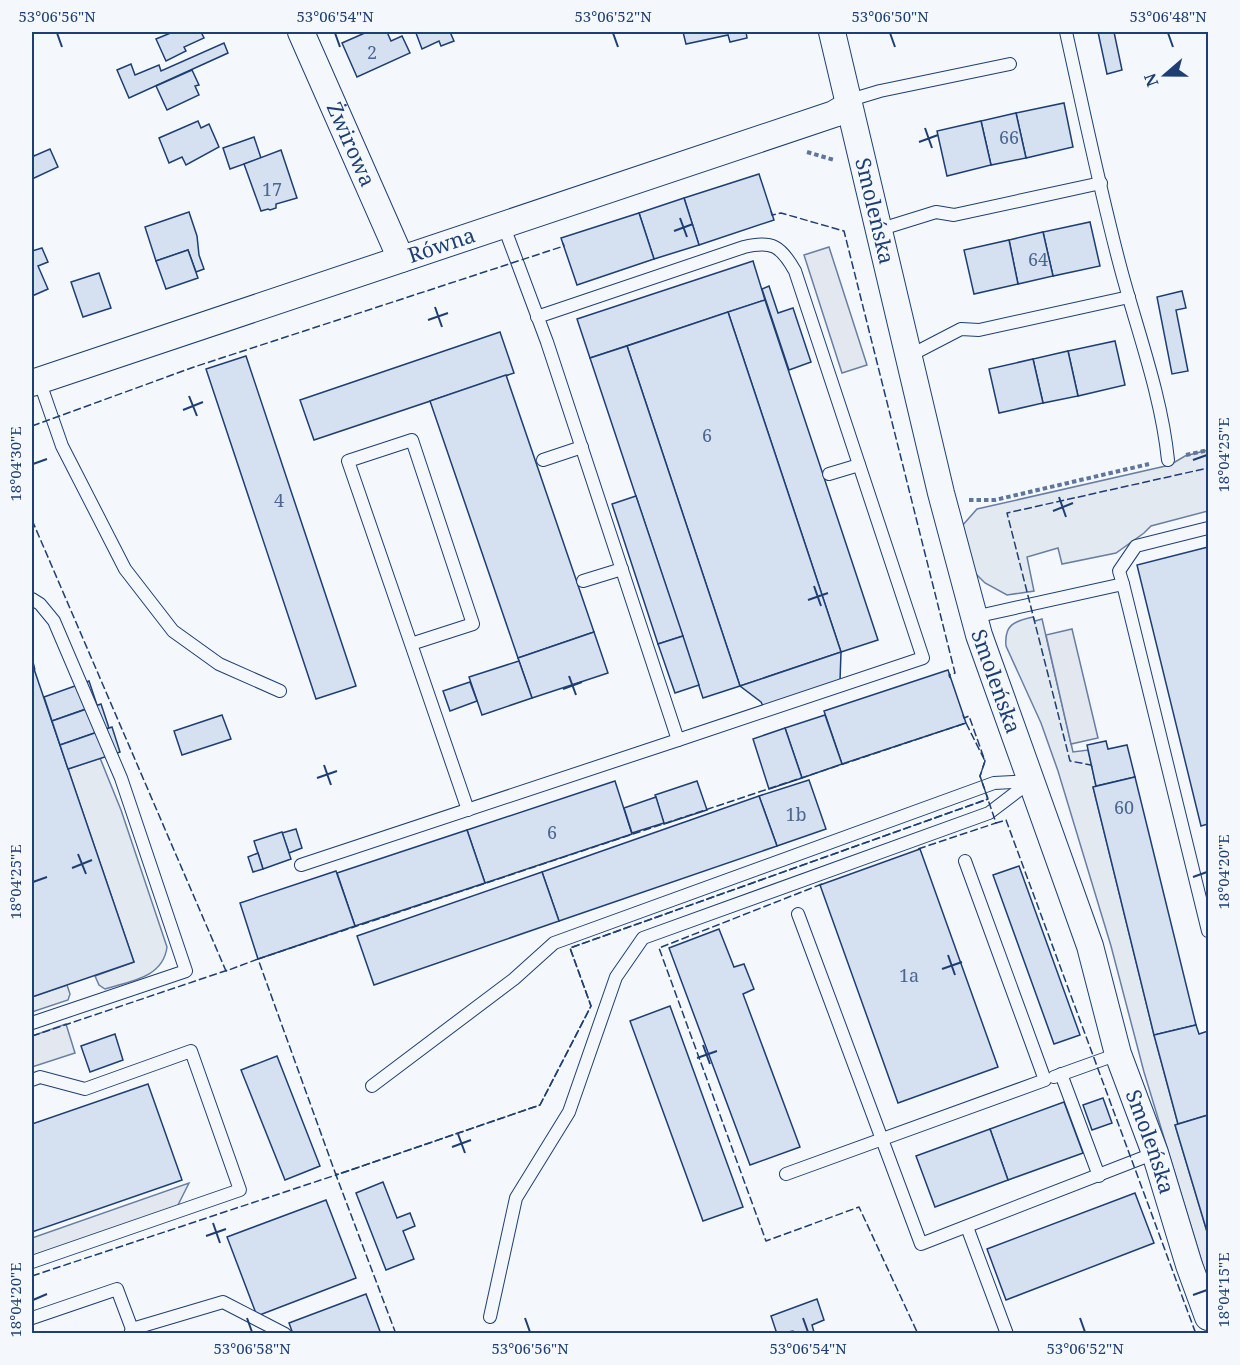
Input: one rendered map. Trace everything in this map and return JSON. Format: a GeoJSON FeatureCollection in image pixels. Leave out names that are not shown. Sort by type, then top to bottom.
{"type":"FeatureCollection","features":[{"type":"Feature","properties":{"kind":"street","name":"Żwirowa"},"geometry":{"type":"LineString","coordinates":[[301,32],[400,259]]}},
{"type":"Feature","properties":{"kind":"street","name":"Smoleńska"},"geometry":{"type":"LineString","coordinates":[[832,32],[941,493],[979,635],[1090,946],[1118,1054],[1155,1154],[1189,1266],[1209,1317]]}},
{"type":"Feature","properties":{"kind":"street","name":"Równa"},"geometry":{"type":"LineString","coordinates":[[35,381],[834,114],[849,105]]}},
{"type":"Feature","properties":{"kind":"lane"},"geometry":{"type":"LineString","coordinates":[[1066,32],[1129,297],[1158,399],[1165,430],[1168,460]]}},
{"type":"Feature","properties":{"kind":"lane"},"geometry":{"type":"LineString","coordinates":[[849,105],[860,97],[880,91],[1010,64]]}},
{"type":"Feature","properties":{"kind":"lane"},"geometry":{"type":"LineString","coordinates":[[878,230],[936,212],[954,215],[1101,183]]}},
{"type":"Feature","properties":{"kind":"lane"},"geometry":{"type":"LineString","coordinates":[[503,224],[582,447],[678,740]]}},
{"type":"Feature","properties":{"kind":"lane"},"geometry":{"type":"LineString","coordinates":[[301,865],[923,658],[795,271],[788,258],[772,245],[744,247],[537,317]]}},
{"type":"Feature","properties":{"kind":"lane"},"geometry":{"type":"LineString","coordinates":[[909,356],[961,329],[979,330],[1129,297]]}},
{"type":"Feature","properties":{"kind":"lane"},"geometry":{"type":"LineString","coordinates":[[35,381],[62,446],[125,569],[173,631],[219,664],[280,691]]}},
{"type":"Feature","properties":{"kind":"lane"},"geometry":{"type":"LineString","coordinates":[[411,644],[472,624],[412,440],[348,461],[468,810]]}},
{"type":"Feature","properties":{"kind":"lane"},"geometry":{"type":"LineString","coordinates":[[543,460],[582,447]]}},
{"type":"Feature","properties":{"kind":"lane"},"geometry":{"type":"LineString","coordinates":[[829,474],[859,465]]}},
{"type":"Feature","properties":{"kind":"lane"},"geometry":{"type":"LineString","coordinates":[[1209,528],[1136,546],[1119,571],[1209,931]]}},
{"type":"Feature","properties":{"kind":"lane"},"geometry":{"type":"LineString","coordinates":[[583,581],[622,569]]}},
{"type":"Feature","properties":{"kind":"lane"},"geometry":{"type":"LineString","coordinates":[[974,617],[1123,584]]}},
{"type":"Feature","properties":{"kind":"lane"},"geometry":{"type":"LineString","coordinates":[[32,599],[40,604],[54,621],[121,778],[186,971],[32,1023]]}},
{"type":"Feature","properties":{"kind":"lane"},"geometry":{"type":"LineString","coordinates":[[372,1086],[514,979],[554,943],[994,783],[1031,781]]}},
{"type":"Feature","properties":{"kind":"lane"},"geometry":{"type":"LineString","coordinates":[[490,1317],[516,1198],[569,1112],[616,977],[643,938],[989,813],[1031,781]]}},
{"type":"Feature","properties":{"kind":"lane"},"geometry":{"type":"LineString","coordinates":[[965,861],[1045,1080]]}},
{"type":"Feature","properties":{"kind":"lane"},"geometry":{"type":"LineString","coordinates":[[798,914],[921,1244],[1155,1154]]}},
{"type":"Feature","properties":{"kind":"lane"},"geometry":{"type":"LineString","coordinates":[[32,1080],[40,1077],[85,1089],[191,1051],[240,1190],[32,1262]]}},
{"type":"Feature","properties":{"kind":"lane"},"geometry":{"type":"LineString","coordinates":[[786,1174],[1118,1054]]}},
{"type":"Feature","properties":{"kind":"lane"},"geometry":{"type":"LineString","coordinates":[[1061,1074],[1099,1176]]}},
{"type":"Feature","properties":{"kind":"lane"},"geometry":{"type":"LineString","coordinates":[[967,1227],[1007,1334]]}},
{"type":"Feature","properties":{"kind":"lane"},"geometry":{"type":"LineString","coordinates":[[32,1318],[117,1289],[131,1331],[223,1302],[285,1334]]}},
{"type":"Feature","properties":{"kind":"path"},"geometry":{"type":"LineString","coordinates":[[941,493],[969,500],[995,500],[1209,450]]}},
{"type":"Feature","properties":{"kind":"shaded area"},"geometry":{"type":"Polygon","coordinates":[[[829,247],[867,365],[842,373],[804,255],[829,247]]]}},
{"type":"Feature","properties":{"kind":"shaded area"},"geometry":{"type":"Polygon","coordinates":[[[1208,450],[1208,511],[1151,526],[1116,553],[1062,564],[1058,548],[1027,557],[1034,591],[1007,595],[985,583],[972,570],[962,526],[977,509],[1170,465],[1185,456],[1208,450]]]}},
{"type":"Feature","properties":{"kind":"shaded area"},"geometry":{"type":"Polygon","coordinates":[[[1033,617],[1035,621],[1042,619],[1073,752],[1088,750],[1096,786],[1093,787],[1178,1124],[1175,1125],[1208,1235],[1208,1282],[1144,1072],[1111,946],[1058,771],[1041,723],[1006,646],[1007,633],[1012,625],[1020,620],[1033,617]]]}},
{"type":"Feature","properties":{"kind":"shaded area"},"geometry":{"type":"Polygon","coordinates":[[[1072,629],[1098,738],[1071,744],[1046,635],[1072,629]]]}},
{"type":"Feature","properties":{"kind":"shaded area"},"geometry":{"type":"Polygon","coordinates":[[[100,758],[121,810],[167,947],[159,966],[152,972],[144,977],[105,989],[99,985],[95,976],[134,962],[68,769],[100,758]]]}},
{"type":"Feature","properties":{"kind":"shaded area"},"geometry":{"type":"Polygon","coordinates":[[[67,985],[70,994],[68,1000],[32,1012],[32,997],[67,985]]]}},
{"type":"Feature","properties":{"kind":"shaded area"},"geometry":{"type":"Polygon","coordinates":[[[66,1024],[75,1053],[32,1067],[32,1036],[66,1024]]]}},
{"type":"Feature","properties":{"kind":"shaded area"},"geometry":{"type":"Polygon","coordinates":[[[189,1183],[177,1207],[32,1257],[32,1238],[189,1183]]]}},
{"type":"Feature","properties":{"kind":"building"},"geometry":{"type":"Polygon","coordinates":[[[173,32],[201,32],[204,38],[184,47],[186,51],[166,61],[156,39],[173,32]]]}},
{"type":"Feature","properties":{"kind":"building"},"geometry":{"type":"Polygon","coordinates":[[[367,32],[387,32],[391,41],[402,36],[410,53],[357,77],[342,43],[367,32]]]}},
{"type":"Feature","properties":{"kind":"building"},"geometry":{"type":"Polygon","coordinates":[[[450,32],[454,41],[441,46],[439,41],[422,49],[416,33],[450,32]]]}},
{"type":"Feature","properties":{"kind":"building"},"geometry":{"type":"Polygon","coordinates":[[[683,32],[746,32],[747,38],[730,42],[728,35],[686,44],[683,32]]]}},
{"type":"Feature","properties":{"kind":"building"},"geometry":{"type":"Polygon","coordinates":[[[1098,32],[1114,32],[1122,70],[1107,74],[1098,32]]]}},
{"type":"Feature","properties":{"kind":"building"},"geometry":{"type":"Polygon","coordinates":[[[224,43],[228,53],[129,98],[117,70],[131,64],[135,75],[159,65],[161,71],[224,43]]]}},
{"type":"Feature","properties":{"kind":"building"},"geometry":{"type":"Polygon","coordinates":[[[192,70],[199,85],[195,86],[199,95],[167,110],[156,86],[192,70]]]}},
{"type":"Feature","properties":{"kind":"building"},"geometry":{"type":"Polygon","coordinates":[[[1064,103],[1073,147],[1026,158],[1016,113],[1064,103]]]}},
{"type":"Feature","properties":{"kind":"building"},"geometry":{"type":"Polygon","coordinates":[[[1016,113],[1026,158],[991,165],[981,121],[1016,113]]]}},
{"type":"Feature","properties":{"kind":"building"},"geometry":{"type":"Polygon","coordinates":[[[198,121],[201,128],[209,124],[219,147],[186,165],[182,157],[169,163],[159,138],[198,121]]]}},
{"type":"Feature","properties":{"kind":"building"},"geometry":{"type":"Polygon","coordinates":[[[981,121],[991,165],[947,176],[937,131],[981,121]]]}},
{"type":"Feature","properties":{"kind":"building"},"geometry":{"type":"Polygon","coordinates":[[[254,137],[261,158],[230,169],[223,148],[254,137]]]}},
{"type":"Feature","properties":{"kind":"building"},"geometry":{"type":"Polygon","coordinates":[[[50,149],[58,167],[32,179],[32,151],[34,156],[50,149]]]}},
{"type":"Feature","properties":{"kind":"building"},"geometry":{"type":"Polygon","coordinates":[[[281,150],[297,198],[276,204],[276,208],[261,211],[244,164],[281,150]]]}},
{"type":"Feature","properties":{"kind":"building"},"geometry":{"type":"Polygon","coordinates":[[[759,174],[774,220],[699,245],[684,198],[759,174]]]}},
{"type":"Feature","properties":{"kind":"building"},"geometry":{"type":"Polygon","coordinates":[[[684,198],[699,245],[654,259],[639,213],[684,198]]]}},
{"type":"Feature","properties":{"kind":"building"},"geometry":{"type":"Polygon","coordinates":[[[189,212],[204,269],[196,272],[188,250],[156,261],[145,227],[189,212]]]}},
{"type":"Feature","properties":{"kind":"building"},"geometry":{"type":"Polygon","coordinates":[[[639,213],[654,259],[577,285],[561,238],[639,213]]]}},
{"type":"Feature","properties":{"kind":"building"},"geometry":{"type":"Polygon","coordinates":[[[1090,222],[1100,266],[1053,276],[1043,232],[1090,222]]]}},
{"type":"Feature","properties":{"kind":"building"},"geometry":{"type":"Polygon","coordinates":[[[1043,232],[1053,276],[1018,284],[1009,240],[1043,232]]]}},
{"type":"Feature","properties":{"kind":"building"},"geometry":{"type":"Polygon","coordinates":[[[1009,240],[1018,284],[974,294],[964,250],[1009,240]]]}},
{"type":"Feature","properties":{"kind":"building"},"geometry":{"type":"Polygon","coordinates":[[[42,248],[48,262],[38,266],[48,289],[32,296],[32,251],[42,248]]]}},
{"type":"Feature","properties":{"kind":"building"},"geometry":{"type":"Polygon","coordinates":[[[188,250],[198,278],[166,289],[156,261],[188,250]]]}},
{"type":"Feature","properties":{"kind":"building"},"geometry":{"type":"Polygon","coordinates":[[[753,261],[765,300],[590,358],[577,319],[753,261]]]}},
{"type":"Feature","properties":{"kind":"building"},"geometry":{"type":"Polygon","coordinates":[[[99,273],[111,308],[83,317],[71,282],[99,273]]]}},
{"type":"Feature","properties":{"kind":"building"},"geometry":{"type":"Polygon","coordinates":[[[769,286],[778,313],[793,308],[811,362],[789,370],[762,289],[769,286]]]}},
{"type":"Feature","properties":{"kind":"building"},"geometry":{"type":"Polygon","coordinates":[[[1182,291],[1186,308],[1176,310],[1188,371],[1172,374],[1157,297],[1182,291]]]}},
{"type":"Feature","properties":{"kind":"building"},"geometry":{"type":"Polygon","coordinates":[[[765,300],[878,640],[841,652],[728,312],[765,300]]]}},
{"type":"Feature","properties":{"kind":"building"},"geometry":{"type":"Polygon","coordinates":[[[728,312],[841,652],[740,686],[627,346],[728,312]]]}},
{"type":"Feature","properties":{"kind":"building"},"geometry":{"type":"Polygon","coordinates":[[[500,332],[514,373],[314,440],[300,400],[500,332]]]}},
{"type":"Feature","properties":{"kind":"building"},"geometry":{"type":"Polygon","coordinates":[[[1115,341],[1125,385],[1078,396],[1068,351],[1115,341]]]}},
{"type":"Feature","properties":{"kind":"building"},"geometry":{"type":"Polygon","coordinates":[[[627,346],[740,686],[703,698],[590,358],[627,346]]]}},
{"type":"Feature","properties":{"kind":"building"},"geometry":{"type":"Polygon","coordinates":[[[1068,351],[1078,396],[1043,403],[1033,359],[1068,351]]]}},
{"type":"Feature","properties":{"kind":"building"},"geometry":{"type":"Polygon","coordinates":[[[246,356],[356,686],[316,699],[206,369],[246,356]]]}},
{"type":"Feature","properties":{"kind":"building"},"geometry":{"type":"Polygon","coordinates":[[[1033,359],[1043,403],[999,413],[989,369],[1033,359]]]}},
{"type":"Feature","properties":{"kind":"building"},"geometry":{"type":"Polygon","coordinates":[[[506,375],[594,632],[518,658],[430,401],[506,375]]]}},
{"type":"Feature","properties":{"kind":"building"},"geometry":{"type":"Polygon","coordinates":[[[636,496],[683,636],[658,644],[612,504],[636,496]]]}},
{"type":"Feature","properties":{"kind":"building"},"geometry":{"type":"Polygon","coordinates":[[[1208,547],[1208,824],[1201,826],[1137,565],[1208,547]]]}},
{"type":"Feature","properties":{"kind":"building"},"geometry":{"type":"Polygon","coordinates":[[[594,632],[608,673],[532,698],[518,658],[594,632]]]}},
{"type":"Feature","properties":{"kind":"building"},"geometry":{"type":"Polygon","coordinates":[[[683,636],[699,685],[675,693],[658,644],[683,636]]]}},
{"type":"Feature","properties":{"kind":"building"},"geometry":{"type":"Polygon","coordinates":[[[841,652],[840,681],[763,706],[740,686],[841,652]]]}},
{"type":"Feature","properties":{"kind":"building"},"geometry":{"type":"Polygon","coordinates":[[[519,661],[532,698],[482,715],[469,677],[519,661]]]}},
{"type":"Feature","properties":{"kind":"building"},"geometry":{"type":"Polygon","coordinates":[[[34,669],[134,962],[32,997],[32,670],[34,669]]]}},
{"type":"Feature","properties":{"kind":"building"},"geometry":{"type":"Polygon","coordinates":[[[948,670],[966,723],[842,764],[824,711],[948,670]]]}},
{"type":"Feature","properties":{"kind":"building"},"geometry":{"type":"Polygon","coordinates":[[[89,681],[97,705],[52,721],[44,697],[89,681]]]}},
{"type":"Feature","properties":{"kind":"building"},"geometry":{"type":"Polygon","coordinates":[[[470,682],[477,701],[450,711],[443,691],[470,682]]]}},
{"type":"Feature","properties":{"kind":"building"},"geometry":{"type":"Polygon","coordinates":[[[101,704],[109,728],[60,745],[52,721],[101,704]]]}},
{"type":"Feature","properties":{"kind":"building"},"geometry":{"type":"Polygon","coordinates":[[[222,715],[231,739],[182,755],[174,731],[222,715]]]}},
{"type":"Feature","properties":{"kind":"building"},"geometry":{"type":"Polygon","coordinates":[[[825,715],[842,764],[802,778],[785,728],[825,715]]]}},
{"type":"Feature","properties":{"kind":"building"},"geometry":{"type":"Polygon","coordinates":[[[112,727],[120,752],[68,769],[60,745],[112,727]]]}},
{"type":"Feature","properties":{"kind":"building"},"geometry":{"type":"Polygon","coordinates":[[[785,728],[802,778],[769,789],[753,739],[785,728]]]}},
{"type":"Feature","properties":{"kind":"building"},"geometry":{"type":"Polygon","coordinates":[[[1106,741],[1108,749],[1127,745],[1135,777],[1096,786],[1087,745],[1106,741]]]}},
{"type":"Feature","properties":{"kind":"building"},"geometry":{"type":"Polygon","coordinates":[[[1135,777],[1196,1025],[1154,1035],[1093,787],[1135,777]]]}},
{"type":"Feature","properties":{"kind":"building"},"geometry":{"type":"Polygon","coordinates":[[[809,780],[826,829],[777,846],[759,796],[809,780]]]}},
{"type":"Feature","properties":{"kind":"building"},"geometry":{"type":"Polygon","coordinates":[[[615,781],[632,834],[485,883],[467,830],[615,781]]]}},
{"type":"Feature","properties":{"kind":"building"},"geometry":{"type":"Polygon","coordinates":[[[697,781],[707,810],[664,824],[655,795],[697,781]]]}},
{"type":"Feature","properties":{"kind":"building"},"geometry":{"type":"Polygon","coordinates":[[[759,796],[777,846],[559,921],[542,872],[759,796]]]}},
{"type":"Feature","properties":{"kind":"building"},"geometry":{"type":"Polygon","coordinates":[[[656,797],[664,823],[632,833],[624,808],[656,797]]]}},
{"type":"Feature","properties":{"kind":"building"},"geometry":{"type":"Polygon","coordinates":[[[296,829],[302,848],[289,853],[282,833],[296,829]]]}},
{"type":"Feature","properties":{"kind":"building"},"geometry":{"type":"Polygon","coordinates":[[[467,830],[485,883],[355,926],[337,873],[467,830]]]}},
{"type":"Feature","properties":{"kind":"building"},"geometry":{"type":"Polygon","coordinates":[[[282,832],[291,859],[263,869],[254,841],[282,832]]]}},
{"type":"Feature","properties":{"kind":"building"},"geometry":{"type":"Polygon","coordinates":[[[920,849],[998,1067],[898,1103],[820,885],[920,849]]]}},
{"type":"Feature","properties":{"kind":"building"},"geometry":{"type":"Polygon","coordinates":[[[258,853],[263,869],[253,872],[248,857],[258,853]]]}},
{"type":"Feature","properties":{"kind":"building"},"geometry":{"type":"Polygon","coordinates":[[[1019,866],[1080,1035],[1054,1044],[993,875],[1019,866]]]}},
{"type":"Feature","properties":{"kind":"building"},"geometry":{"type":"Polygon","coordinates":[[[336,871],[355,926],[258,959],[240,903],[336,871]]]}},
{"type":"Feature","properties":{"kind":"building"},"geometry":{"type":"Polygon","coordinates":[[[542,872],[559,921],[374,985],[357,936],[542,872]]]}},
{"type":"Feature","properties":{"kind":"building"},"geometry":{"type":"Polygon","coordinates":[[[719,929],[734,967],[744,964],[754,989],[743,994],[800,1147],[750,1165],[669,948],[719,929]]]}},
{"type":"Feature","properties":{"kind":"building"},"geometry":{"type":"Polygon","coordinates":[[[670,1006],[743,1207],[703,1221],[630,1021],[670,1006]]]}},
{"type":"Feature","properties":{"kind":"building"},"geometry":{"type":"Polygon","coordinates":[[[1196,1025],[1199,1034],[1208,1031],[1208,1115],[1178,1124],[1154,1035],[1196,1025]]]}},
{"type":"Feature","properties":{"kind":"building"},"geometry":{"type":"Polygon","coordinates":[[[115,1034],[123,1060],[90,1072],[81,1046],[115,1034]]]}},
{"type":"Feature","properties":{"kind":"building"},"geometry":{"type":"Polygon","coordinates":[[[277,1056],[320,1166],[285,1180],[241,1070],[277,1056]]]}},
{"type":"Feature","properties":{"kind":"building"},"geometry":{"type":"Polygon","coordinates":[[[148,1084],[182,1180],[32,1232],[32,1124],[148,1084]]]}},
{"type":"Feature","properties":{"kind":"building"},"geometry":{"type":"Polygon","coordinates":[[[1103,1098],[1112,1123],[1092,1130],[1083,1105],[1103,1098]]]}},
{"type":"Feature","properties":{"kind":"building"},"geometry":{"type":"Polygon","coordinates":[[[1064,1102],[1083,1153],[1008,1180],[990,1129],[1064,1102]]]}},
{"type":"Feature","properties":{"kind":"building"},"geometry":{"type":"Polygon","coordinates":[[[1208,1115],[1208,1235],[1175,1125],[1208,1115]]]}},
{"type":"Feature","properties":{"kind":"building"},"geometry":{"type":"Polygon","coordinates":[[[990,1129],[1008,1180],[935,1207],[916,1156],[990,1129]]]}},
{"type":"Feature","properties":{"kind":"building"},"geometry":{"type":"Polygon","coordinates":[[[383,1182],[397,1218],[410,1213],[415,1226],[403,1231],[414,1259],[386,1270],[356,1193],[383,1182]]]}},
{"type":"Feature","properties":{"kind":"building"},"geometry":{"type":"Polygon","coordinates":[[[1135,1193],[1154,1243],[1006,1300],[987,1249],[1135,1193]]]}},
{"type":"Feature","properties":{"kind":"building"},"geometry":{"type":"Polygon","coordinates":[[[326,1200],[356,1278],[257,1316],[227,1237],[326,1200]]]}},
{"type":"Feature","properties":{"kind":"building"},"geometry":{"type":"Polygon","coordinates":[[[366,1294],[381,1334],[293,1334],[289,1323],[366,1294]]]}},
{"type":"Feature","properties":{"kind":"building"},"geometry":{"type":"Polygon","coordinates":[[[817,1299],[824,1320],[812,1325],[814,1332],[794,1334],[793,1331],[777,1334],[771,1316],[817,1299]]]}},
{"type":"Feature","properties":{"kind":"fence"},"geometry":{"type":"LineString","coordinates":[[771,211],[772,215],[781,213],[844,231],[955,673],[949,675],[950,678]]}},
{"type":"Feature","properties":{"kind":"fence"},"geometry":{"type":"LineString","coordinates":[[32,426],[194,367],[564,246],[563,243]]}},
{"type":"Feature","properties":{"kind":"fence"},"geometry":{"type":"LineString","coordinates":[[1092,767],[1070,761],[1007,513],[1208,468]]}},
{"type":"Feature","properties":{"kind":"fence"},"geometry":{"type":"LineString","coordinates":[[32,520],[226,971],[258,959]]}},
{"type":"Feature","properties":{"kind":"fence"},"geometry":{"type":"LineString","coordinates":[[963,715],[964,718],[969,716],[985,761],[980,776],[996,823],[1006,820],[1196,1334]]}},
{"type":"Feature","properties":{"kind":"fence"},"geometry":{"type":"LineString","coordinates":[[966,723],[985,761],[980,776],[988,799],[570,948],[591,1006],[540,1105],[336,1175],[258,959],[966,723]]}},
{"type":"Feature","properties":{"kind":"fence"},"geometry":{"type":"LineString","coordinates":[[396,1334],[336,1175],[540,1105],[591,1006],[570,948],[988,799]]}},
{"type":"Feature","properties":{"kind":"fence"},"geometry":{"type":"LineString","coordinates":[[918,849],[996,822]]}},
{"type":"Feature","properties":{"kind":"fence"},"geometry":{"type":"LineString","coordinates":[[822,884],[659,948],[766,1241],[859,1207],[918,1334]]}},
{"type":"Feature","properties":{"kind":"fence"},"geometry":{"type":"LineString","coordinates":[[32,1036],[228,970]]}},
{"type":"Feature","properties":{"kind":"fence"},"geometry":{"type":"LineString","coordinates":[[32,1276],[336,1175],[336,1173]]}},
{"type":"Feature","properties":{"kind":"wall"},"geometry":{"type":"LineString","coordinates":[[32,661],[34,669]]}}]}
